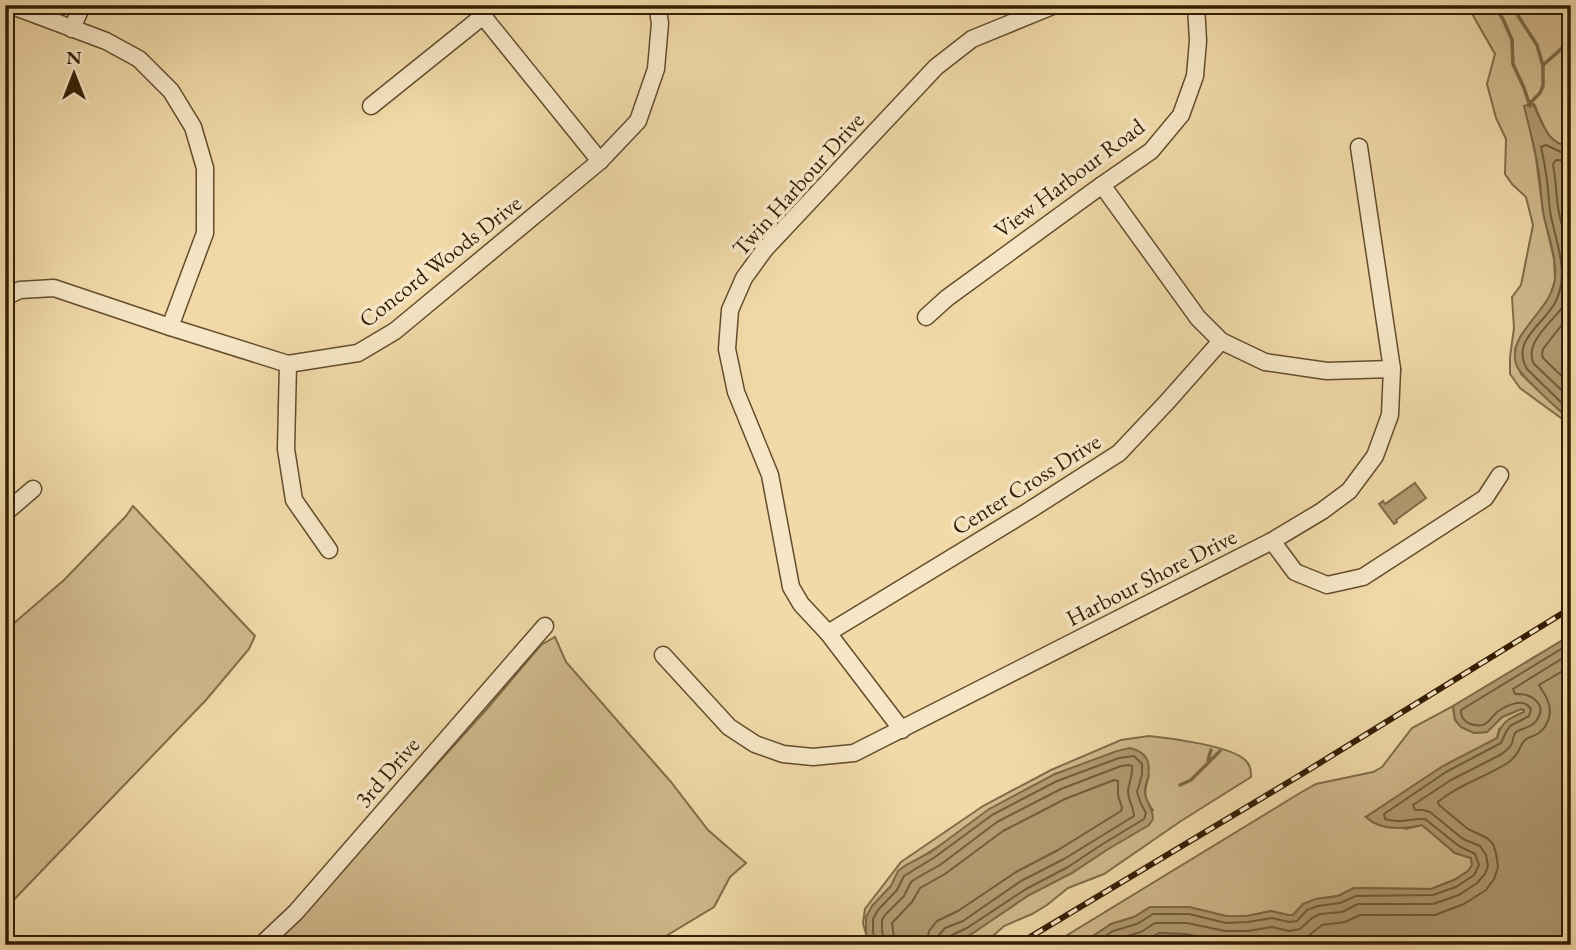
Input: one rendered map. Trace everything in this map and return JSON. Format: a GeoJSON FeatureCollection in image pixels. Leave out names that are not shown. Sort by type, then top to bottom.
{"type":"FeatureCollection","features":[{"type":"Feature","properties":{"kind":"street"},"geometry":{"type":"LineString","coordinates":[[10,5],[106,41],[139,59],[172,91],[193,127],[205,168],[205,233],[170,327]]}},
{"type":"Feature","properties":{"kind":"street"},"geometry":{"type":"LineString","coordinates":[[72,29],[82,5]]}},
{"type":"Feature","properties":{"kind":"street","name":"Concord Woods Drive"},"geometry":{"type":"LineString","coordinates":[[5,297],[20,290],[54,288],[288,364],[358,353],[395,331],[600,161],[638,121],[656,69],[660,23],[657,5]]}},
{"type":"Feature","properties":{"kind":"street","name":"Twin Harbour Drive"},"geometry":{"type":"LineString","coordinates":[[902,730],[828,633],[801,604],[791,587],[770,475],[736,392],[727,349],[730,310],[744,278],[765,248],[936,66],[972,39],[1055,5]]}},
{"type":"Feature","properties":{"kind":"street","name":"View Harbour Road"},"geometry":{"type":"LineString","coordinates":[[926,317],[947,298],[1151,151],[1181,115],[1195,76],[1198,41],[1196,5]]}},
{"type":"Feature","properties":{"kind":"street"},"geometry":{"type":"LineString","coordinates":[[371,106],[479,11],[600,161]]}},
{"type":"Feature","properties":{"kind":"street","name":"Harbour Shore Drive"},"geometry":{"type":"LineString","coordinates":[[663,655],[729,727],[755,744],[783,754],[813,757],[854,753],[1272,541],[1322,512],[1349,491],[1375,456],[1390,415],[1392,369],[1359,147]]}},
{"type":"Feature","properties":{"kind":"street"},"geometry":{"type":"LineString","coordinates":[[1102,185],[1198,318],[1221,341],[1265,362],[1327,371],[1392,369]]}},
{"type":"Feature","properties":{"kind":"street","name":"Center Cross Drive"},"geometry":{"type":"LineString","coordinates":[[828,633],[1119,453],[1221,341]]}},
{"type":"Feature","properties":{"kind":"street"},"geometry":{"type":"LineString","coordinates":[[288,364],[286,449],[294,500],[329,550]]}},
{"type":"Feature","properties":{"kind":"street"},"geometry":{"type":"LineString","coordinates":[[1272,541],[1295,572],[1327,585],[1363,577],[1485,498],[1500,475]]}},
{"type":"Feature","properties":{"kind":"street"},"geometry":{"type":"LineString","coordinates":[[5,513],[33,489]]}},
{"type":"Feature","properties":{"kind":"street","name":"3rd Drive"},"geometry":{"type":"LineString","coordinates":[[261,945],[296,912],[545,626]]}},
{"type":"Feature","properties":{"kind":"shaded area"},"geometry":{"type":"Polygon","coordinates":[[[1467,5],[1571,5],[1571,145],[1563,145],[1551,138],[1534,104],[1525,106],[1554,259],[1555,280],[1549,299],[1520,337],[1515,349],[1521,374],[1571,421],[1571,428],[1520,388],[1510,374],[1514,328],[1512,297],[1521,285],[1533,225],[1526,197],[1505,174],[1506,139],[1496,118],[1487,84],[1495,54],[1467,5]]]}},
{"type":"Feature","properties":{"kind":"shaded area"},"geometry":{"type":"Polygon","coordinates":[[[133,506],[255,636],[249,649],[206,700],[5,909],[5,631],[64,580],[133,506]]]}},
{"type":"Feature","properties":{"kind":"shaded area"},"geometry":{"type":"Polygon","coordinates":[[[555,637],[566,662],[671,782],[708,830],[746,863],[730,877],[714,907],[656,945],[274,945],[486,710],[541,645],[555,637]]]}},
{"type":"Feature","properties":{"kind":"shaded area"},"geometry":{"type":"Polygon","coordinates":[[[1453,706],[1455,720],[1461,727],[1474,733],[1487,732],[1502,717],[1521,709],[1524,712],[1499,729],[1497,738],[1493,741],[1443,766],[1366,817],[1406,829],[1422,825],[1455,853],[1471,858],[1472,865],[1468,871],[1454,880],[1431,889],[1354,888],[1338,896],[1303,904],[1293,915],[1271,911],[1247,916],[1226,916],[1189,907],[1150,907],[1134,917],[1111,924],[1080,945],[1051,945],[1316,784],[1373,772],[1382,767],[1412,728],[1453,706]]]}},
{"type":"Feature","properties":{"kind":"shaded area"},"geometry":{"type":"Polygon","coordinates":[[[1149,736],[1228,751],[1248,763],[1251,777],[1104,874],[1068,888],[1032,914],[1004,926],[983,945],[945,945],[970,934],[1029,895],[1072,873],[1105,851],[1153,810],[1145,794],[1149,776],[1068,770],[1055,774],[899,871],[891,886],[872,906],[866,934],[863,923],[865,909],[901,862],[983,806],[1051,770],[1121,740],[1149,736]]]}},
{"type":"Feature","properties":{"kind":"water"},"geometry":{"type":"Polygon","coordinates":[[[1533,104],[1551,138],[1563,145],[1571,145],[1571,421],[1532,384],[1516,364],[1518,342],[1546,301],[1555,279],[1555,263],[1543,210],[1537,160],[1524,106],[1533,104]]]}},
{"type":"Feature","properties":{"kind":"water"},"geometry":{"type":"Polygon","coordinates":[[[1415,483],[1426,498],[1394,524],[1379,504],[1383,501],[1385,504],[1415,483]]]}},
{"type":"Feature","properties":{"kind":"water"},"geometry":{"type":"Polygon","coordinates":[[[1571,635],[1571,945],[1080,945],[1111,924],[1134,917],[1150,907],[1189,907],[1226,916],[1247,916],[1271,911],[1293,915],[1303,904],[1338,896],[1354,888],[1431,889],[1454,880],[1468,871],[1472,865],[1471,858],[1455,853],[1422,825],[1385,827],[1366,817],[1443,766],[1497,738],[1503,724],[1524,710],[1502,717],[1487,732],[1474,733],[1461,727],[1455,720],[1453,706],[1571,635]]]}},
{"type":"Feature","properties":{"kind":"water"},"geometry":{"type":"Polygon","coordinates":[[[1130,748],[1144,755],[1148,762],[1145,791],[1153,819],[1149,825],[1072,873],[1029,895],[970,935],[945,945],[870,945],[866,934],[866,917],[872,906],[891,886],[898,871],[931,852],[989,809],[1055,774],[1130,748]]]}},
{"type":"Feature","properties":{"kind":"waterway"},"geometry":{"type":"LineString","coordinates":[[1493,5],[1503,19],[1512,40],[1513,64],[1530,106]]}},
{"type":"Feature","properties":{"kind":"waterway"},"geometry":{"type":"LineString","coordinates":[[1511,5],[1537,45],[1543,66],[1543,86],[1529,104]]}},
{"type":"Feature","properties":{"kind":"waterway"},"geometry":{"type":"LineString","coordinates":[[1543,65],[1567,40],[1567,26],[1561,5]]}},
{"type":"Feature","properties":{"kind":"waterway"},"geometry":{"type":"LineString","coordinates":[[1208,760],[1211,750]]}},
{"type":"Feature","properties":{"kind":"waterway"},"geometry":{"type":"LineString","coordinates":[[1180,785],[1191,780],[1220,751]]}},
{"type":"Feature","properties":{"kind":"railway"},"geometry":{"type":"LineString","coordinates":[[1017,945],[1571,608]]}}]}
